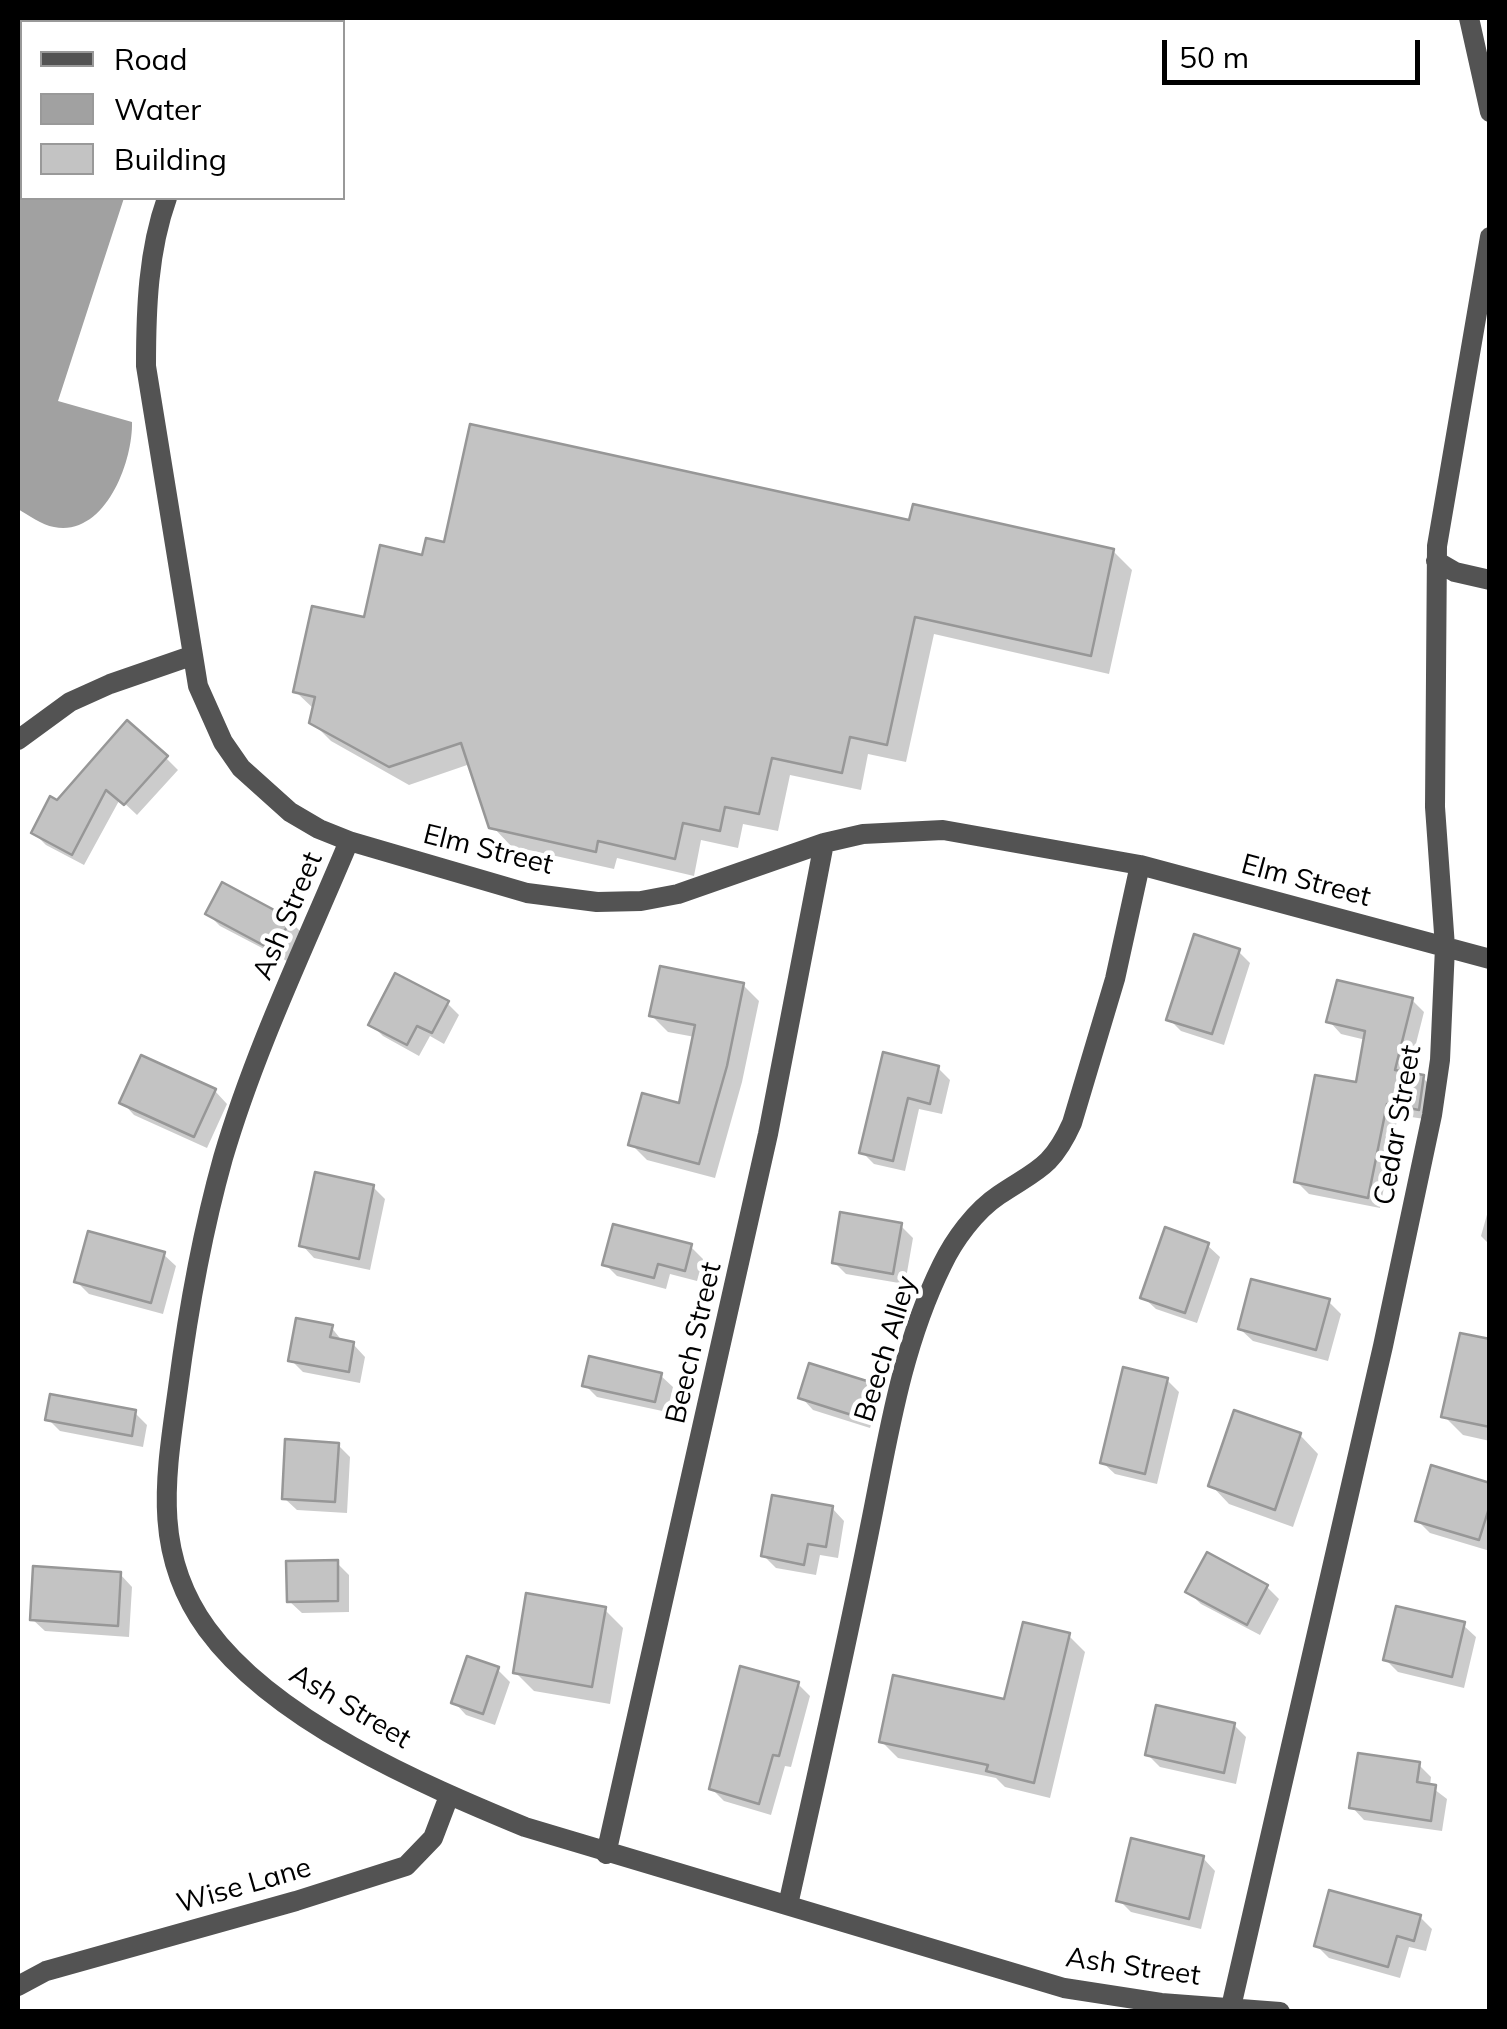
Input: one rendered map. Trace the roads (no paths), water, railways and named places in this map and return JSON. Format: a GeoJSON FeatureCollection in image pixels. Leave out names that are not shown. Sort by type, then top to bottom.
{"type":"FeatureCollection","features":[{"type":"Feature","properties":{"kind":"street"},"geometry":{"type":"LineString","coordinates":[[1469,18],[1490,112]]}},
{"type":"Feature","properties":{"kind":"street","name":"Elm Street"},"geometry":{"type":"LineString","coordinates":[[166,200],[152,258],[146,366],[191,656],[209,715],[241,768],[290,812],[349,841],[527,893],[597,902],[641,901],[678,894],[824,842],[883,832],[942,830],[1016,840],[1140,865],[1490,959]]}},
{"type":"Feature","properties":{"kind":"street","name":"Cedar Street"},"geometry":{"type":"LineString","coordinates":[[1231,2007],[1432,1115],[1440,1060],[1445,947],[1435,807],[1436,561],[1440,514],[1490,237]]}},
{"type":"Feature","properties":{"kind":"street"},"geometry":{"type":"LineString","coordinates":[[1436,561],[1456,572],[1490,580]]}},
{"type":"Feature","properties":{"kind":"street"},"geometry":{"type":"LineString","coordinates":[[18,740],[70,702],[191,656]]}},
{"type":"Feature","properties":{"kind":"street","name":"Ash Street"},"geometry":{"type":"LineString","coordinates":[[349,841],[257,1058],[223,1159],[182,1356],[164,1491],[165,1522],[182,1584],[204,1626],[235,1664],[346,1742],[449,1796],[524,1827],[1076,1991],[1161,2003],[1280,2012]]}},
{"type":"Feature","properties":{"kind":"street","name":"Beech Street"},"geometry":{"type":"LineString","coordinates":[[606,1854],[768,1134],[824,842]]}},
{"type":"Feature","properties":{"kind":"street","name":"Beech Alley"},"geometry":{"type":"LineString","coordinates":[[788,1904],[895,1397],[912,1338],[942,1264],[970,1222],[1000,1194],[1033,1176],[1063,1144],[1111,994],[1140,865]]}},
{"type":"Feature","properties":{"kind":"street","name":"Wise Lane"},"geometry":{"type":"LineString","coordinates":[[18,1986],[46,1971],[406,1866],[434,1838],[449,1796]]}},
{"type":"Feature","properties":{"kind":"water"},"geometry":{"type":"Polygon","coordinates":[[[78,18],[179,18],[178,20],[78,18]]]}},
{"type":"Feature","properties":{"kind":"water"},"geometry":{"type":"Polygon","coordinates":[[[20,146],[20,200],[123,200],[58,401],[132,422],[131,438],[113,493],[88,520],[72,527],[49,526],[18,509],[20,146]]]}}]}
